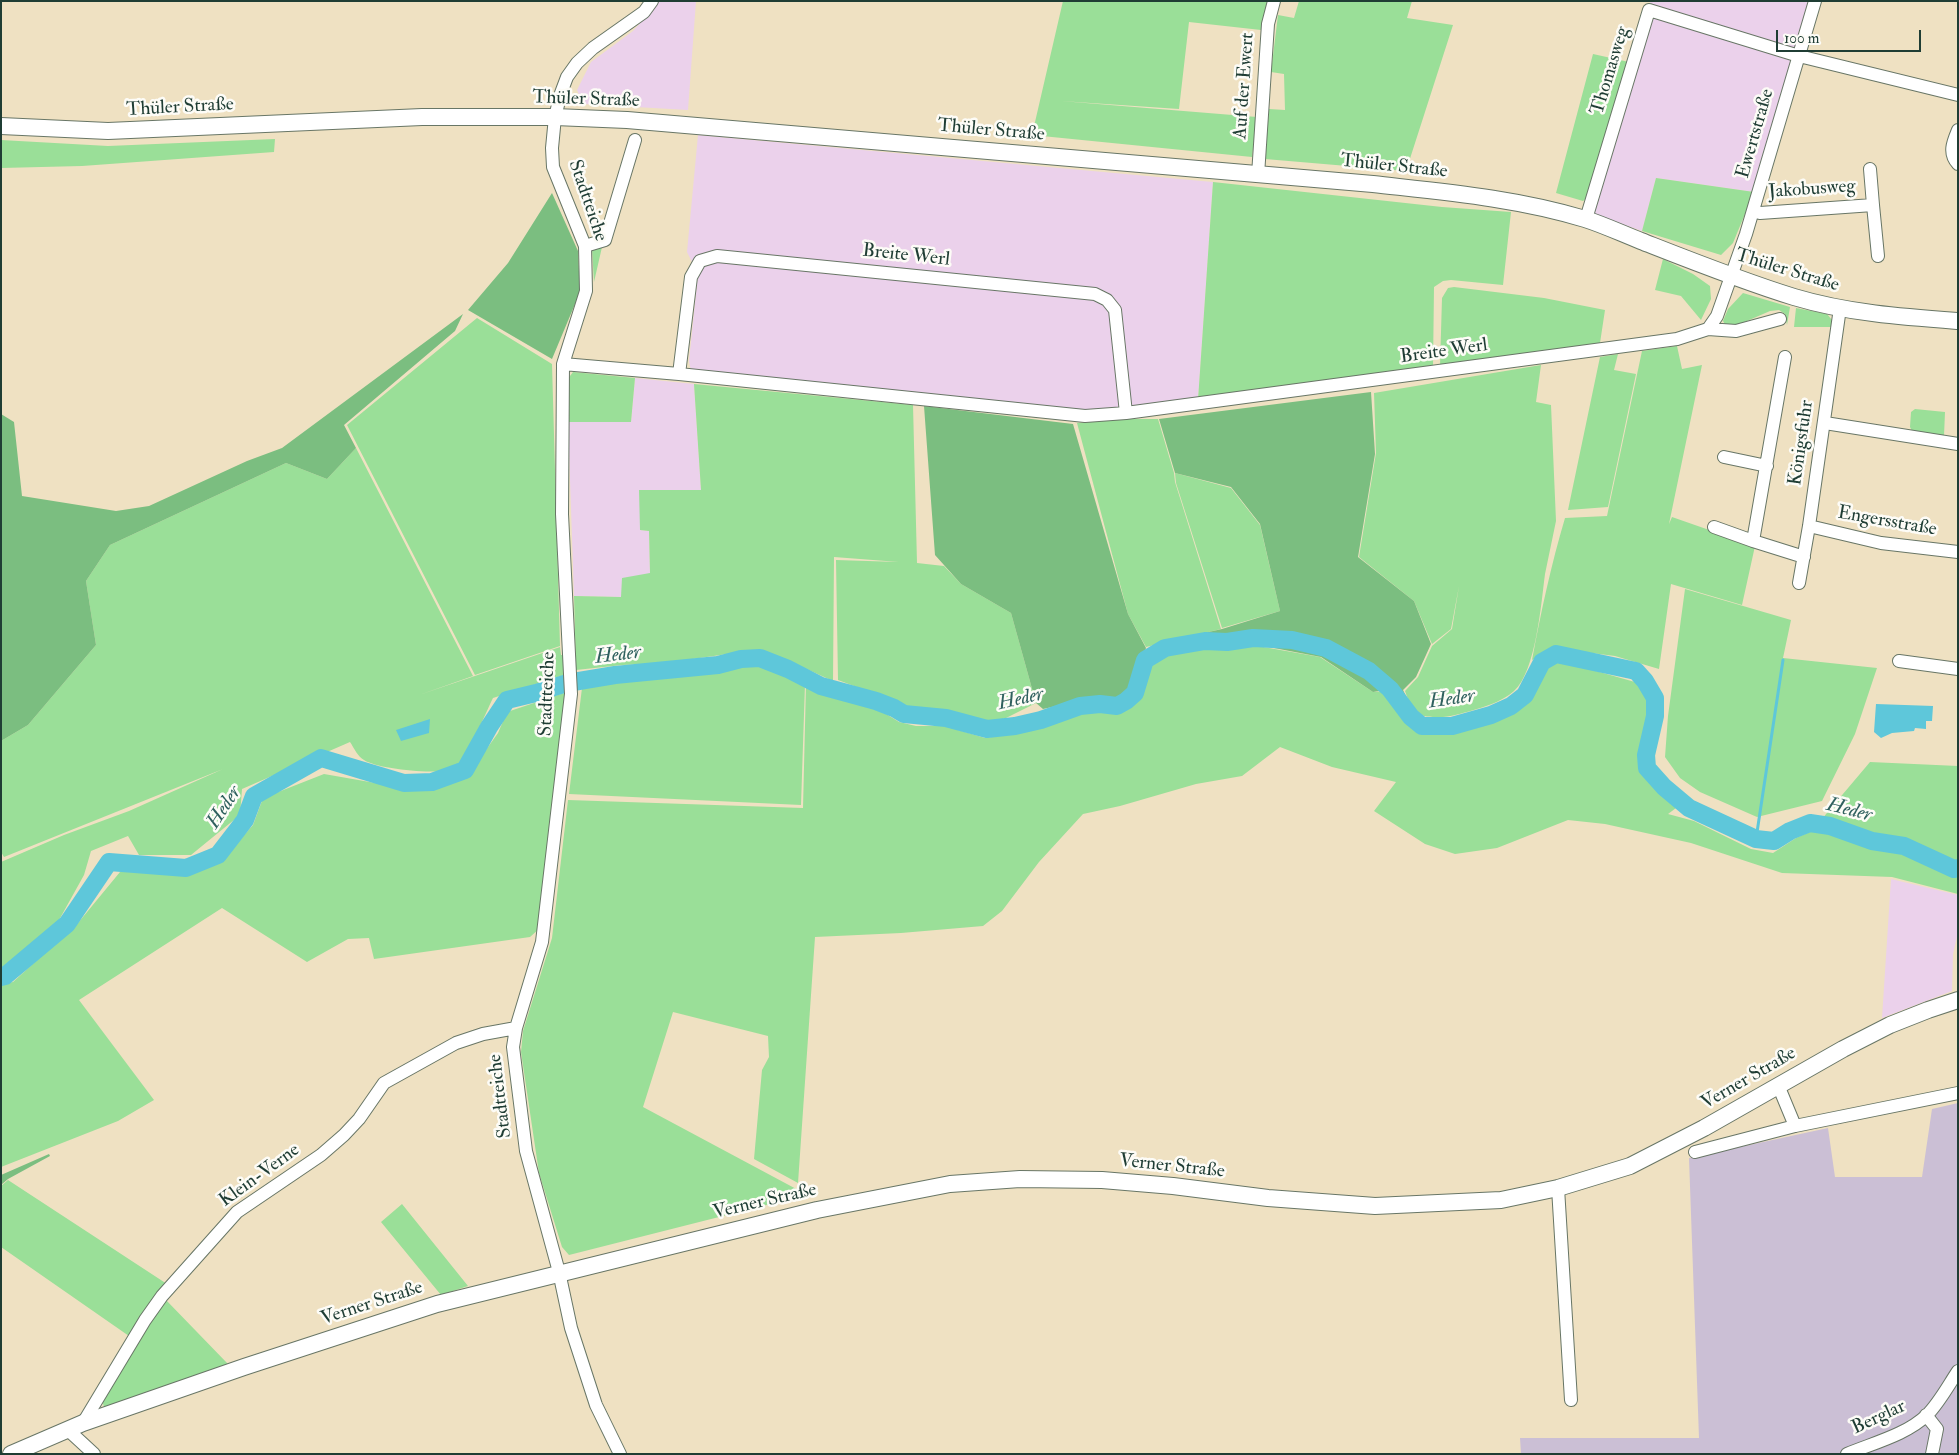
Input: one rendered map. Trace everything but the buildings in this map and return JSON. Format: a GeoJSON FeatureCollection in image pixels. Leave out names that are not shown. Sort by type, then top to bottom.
{"type":"FeatureCollection","features":[{"type":"Feature","properties":{"kind":"main road","name":"Thüler Straße"},"geometry":{"type":"LineString","coordinates":[[1,126],[108,131],[422,117],[556,117],[637,121],[1258,174],[1480,196],[1586,219],[1731,276],[1795,298],[1840,308],[1900,317],[1958,321]]}},
{"type":"Feature","properties":{"kind":"main road","name":"Verner Straße"},"geometry":{"type":"LineString","coordinates":[[11,1454],[83,1423],[319,1342],[437,1304],[559,1272],[817,1210],[950,1184],[1020,1178],[1102,1180],[1173,1186],[1268,1198],[1375,1206],[1501,1200],[1558,1188],[1630,1166],[1704,1128],[1778,1085],[1890,1025],[1958,1000]]}},
{"type":"Feature","properties":{"kind":"street","name":"Stadtteiche"},"geometry":{"type":"LineString","coordinates":[[620,1454],[589,1385],[571,1328],[559,1272],[526,1151],[513,1063],[513,1047],[516,1028],[542,942],[571,694],[562,514],[563,364],[586,291],[585,246],[553,167],[552,148],[556,117],[561,93],[567,77],[576,63],[593,48],[644,12],[652,1]]}},
{"type":"Feature","properties":{"kind":"street","name":"Auf der Ewert"},"geometry":{"type":"LineString","coordinates":[[1258,174],[1268,24],[1274,1]]}},
{"type":"Feature","properties":{"kind":"street","name":"Ewertstraße"},"geometry":{"type":"LineString","coordinates":[[1731,276],[1753,211],[1815,1]]}},
{"type":"Feature","properties":{"kind":"street","name":"Thomasweg"},"geometry":{"type":"LineString","coordinates":[[1586,219],[1649,10],[1799,56],[1958,95]]}},
{"type":"Feature","properties":{"kind":"street"},"geometry":{"type":"LineString","coordinates":[[1958,130],[1952,146],[1953,158],[1958,164]]}},
{"type":"Feature","properties":{"kind":"street"},"geometry":{"type":"LineString","coordinates":[[585,246],[605,240],[635,140]]}},
{"type":"Feature","properties":{"kind":"street","name":"Jakobusweg"},"geometry":{"type":"LineString","coordinates":[[1870,169],[1878,256]]}},
{"type":"Feature","properties":{"kind":"street","name":"Jakobusweg"},"geometry":{"type":"LineString","coordinates":[[1753,211],[1760,213],[1873,205]]}},
{"type":"Feature","properties":{"kind":"street","name":"Breite Werl"},"geometry":{"type":"LineString","coordinates":[[679,374],[691,277],[700,261],[717,256],[1095,294],[1108,300],[1115,310],[1126,413]]}},
{"type":"Feature","properties":{"kind":"street"},"geometry":{"type":"LineString","coordinates":[[1708,329],[1717,316],[1731,276]]}},
{"type":"Feature","properties":{"kind":"street","name":"Königsfuhr"},"geometry":{"type":"LineString","coordinates":[[1799,583],[1840,308]]}},
{"type":"Feature","properties":{"kind":"street"},"geometry":{"type":"LineString","coordinates":[[1708,329],[1736,331],[1780,319]]}},
{"type":"Feature","properties":{"kind":"street","name":"Breite Werl"},"geometry":{"type":"LineString","coordinates":[[563,364],[679,374],[1085,416],[1126,413],[1677,339],[1708,329]]}},
{"type":"Feature","properties":{"kind":"street"},"geometry":{"type":"LineString","coordinates":[[1753,541],[1785,357]]}},
{"type":"Feature","properties":{"kind":"street"},"geometry":{"type":"LineString","coordinates":[[1824,424],[1958,444]]}},
{"type":"Feature","properties":{"kind":"street"},"geometry":{"type":"LineString","coordinates":[[1724,457],[1766,466]]}},
{"type":"Feature","properties":{"kind":"street","name":"Engersstraße"},"geometry":{"type":"LineString","coordinates":[[1809,526],[1881,543],[1958,552]]}},
{"type":"Feature","properties":{"kind":"street"},"geometry":{"type":"LineString","coordinates":[[1714,527],[1804,557]]}},
{"type":"Feature","properties":{"kind":"street"},"geometry":{"type":"LineString","coordinates":[[1899,661],[1958,670]]}},
{"type":"Feature","properties":{"kind":"street","name":"Klein-Verne"},"geometry":{"type":"LineString","coordinates":[[83,1423],[145,1320],[162,1296],[237,1212],[321,1155],[344,1135],[359,1119],[384,1083],[456,1042],[483,1034],[516,1028]]}},
{"type":"Feature","properties":{"kind":"street"},"geometry":{"type":"LineString","coordinates":[[1778,1085],[1795,1126]]}},
{"type":"Feature","properties":{"kind":"street"},"geometry":{"type":"LineString","coordinates":[[1695,1152],[1795,1126],[1958,1093]]}},
{"type":"Feature","properties":{"kind":"street"},"geometry":{"type":"LineString","coordinates":[[1558,1188],[1571,1400]]}},
{"type":"Feature","properties":{"kind":"street","name":"Berglar"},"geometry":{"type":"LineString","coordinates":[[1847,1454],[1906,1430],[1926,1416],[1958,1371]]}},
{"type":"Feature","properties":{"kind":"street"},"geometry":{"type":"LineString","coordinates":[[1926,1416],[1938,1429],[1932,1454]]}},
{"type":"Feature","properties":{"kind":"street"},"geometry":{"type":"LineString","coordinates":[[67,1429],[94,1454]]}},
{"type":"Feature","properties":{"kind":"shaded area"},"geometry":{"type":"Polygon","coordinates":[[[660,1],[696,1],[688,110],[583,104],[577,90],[591,62],[633,31],[660,1]]]}},
{"type":"Feature","properties":{"kind":"shaded area"},"geometry":{"type":"Polygon","coordinates":[[[1649,1],[1811,1],[1754,192],[1656,178],[1642,231],[1592,214],[1653,7],[1649,1]]]}},
{"type":"Feature","properties":{"kind":"shaded area"},"geometry":{"type":"Polygon","coordinates":[[[698,135],[1213,182],[1198,400],[1084,410],[691,371],[689,361],[698,274],[687,252],[698,135]]]}},
{"type":"Feature","properties":{"kind":"shaded area"},"geometry":{"type":"Polygon","coordinates":[[[635,378],[694,384],[701,490],[640,530],[649,531],[650,573],[622,597],[574,596],[568,422],[631,422],[635,378]]]}},
{"type":"Feature","properties":{"kind":"shaded area"},"geometry":{"type":"Polygon","coordinates":[[[1891,879],[1958,895],[1958,932],[1953,954],[1952,991],[1882,1018],[1891,879]]]}},
{"type":"Feature","properties":{"kind":"shaded area"},"geometry":{"type":"Polygon","coordinates":[[[1958,1103],[1958,1454],[1521,1454],[1520,1438],[1699,1438],[1689,1158],[1828,1128],[1835,1177],[1922,1177],[1932,1109],[1958,1103]]]}},
{"type":"Feature","properties":{"kind":"green space"},"geometry":{"type":"Polygon","coordinates":[[[1063,1],[1269,1],[1261,30],[1189,22],[1179,109],[1061,101],[1257,117],[1252,157],[1032,135],[1063,1]]]}},
{"type":"Feature","properties":{"kind":"green space"},"geometry":{"type":"Polygon","coordinates":[[[1299,1],[1412,1],[1407,18],[1453,25],[1406,171],[1265,159],[1269,109],[1285,110],[1284,74],[1271,72],[1278,15],[1294,18],[1299,1]]]}},
{"type":"Feature","properties":{"kind":"green space"},"geometry":{"type":"Polygon","coordinates":[[[1593,54],[1629,62],[1588,197],[1583,201],[1556,193],[1593,54]]]}},
{"type":"Feature","properties":{"kind":"green space"},"geometry":{"type":"Polygon","coordinates":[[[275,139],[274,152],[82,166],[1,168],[1,140],[108,146],[275,139]]]}},
{"type":"Feature","properties":{"kind":"green space"},"geometry":{"type":"Polygon","coordinates":[[[1656,178],[1754,192],[1733,243],[1721,255],[1642,231],[1656,178]]]}},
{"type":"Feature","properties":{"kind":"green space"},"geometry":{"type":"Polygon","coordinates":[[[1213,182],[1442,207],[1511,212],[1503,285],[1451,280],[1443,281],[1434,287],[1433,367],[1198,400],[1213,182]]]}},
{"type":"Feature","properties":{"kind":"green space"},"geometry":{"type":"Polygon","coordinates":[[[552,193],[578,251],[580,292],[552,359],[468,310],[508,263],[552,193]]]}},
{"type":"Feature","properties":{"kind":"green space"},"geometry":{"type":"Polygon","coordinates":[[[602,247],[594,282],[592,248],[602,247]]]}},
{"type":"Feature","properties":{"kind":"green space"},"geometry":{"type":"Polygon","coordinates":[[[1663,259],[1693,274],[1710,286],[1711,299],[1701,320],[1681,296],[1655,290],[1663,259]]]}},
{"type":"Feature","properties":{"kind":"green space"},"geometry":{"type":"Polygon","coordinates":[[[1454,287],[1544,298],[1605,310],[1600,343],[1440,366],[1442,298],[1448,288],[1454,287]]]}},
{"type":"Feature","properties":{"kind":"green space"},"geometry":{"type":"Polygon","coordinates":[[[1743,293],[1790,307],[1787,325],[1785,314],[1779,310],[1770,311],[1740,324],[1726,326],[1723,321],[1728,309],[1743,293]]]}},
{"type":"Feature","properties":{"kind":"green space"},"geometry":{"type":"Polygon","coordinates":[[[1796,308],[1827,314],[1832,320],[1831,327],[1794,327],[1796,308]]]}},
{"type":"Feature","properties":{"kind":"green space"},"geometry":{"type":"Polygon","coordinates":[[[463,314],[455,331],[344,425],[356,448],[327,479],[286,463],[110,545],[86,581],[96,645],[28,725],[1,741],[1,414],[14,422],[22,496],[116,511],[149,506],[247,461],[282,448],[463,314]]]}},
{"type":"Feature","properties":{"kind":"green space"},"geometry":{"type":"Polygon","coordinates":[[[477,318],[552,364],[560,646],[475,675],[347,425],[477,318]]]}},
{"type":"Feature","properties":{"kind":"green space"},"geometry":{"type":"Polygon","coordinates":[[[1677,346],[1682,369],[1702,365],[1669,524],[1672,517],[1755,546],[1742,605],[1671,584],[1659,669],[1615,656],[1552,648],[1532,660],[1555,553],[1565,518],[1607,516],[1642,351],[1677,346]]]}},
{"type":"Feature","properties":{"kind":"green space"},"geometry":{"type":"Polygon","coordinates":[[[1618,354],[1614,370],[1636,374],[1608,507],[1568,510],[1600,357],[1618,354]]]}},
{"type":"Feature","properties":{"kind":"green space"},"geometry":{"type":"Polygon","coordinates":[[[1541,365],[1536,402],[1551,405],[1556,521],[1532,653],[1528,668],[1514,691],[1492,704],[1452,716],[1428,717],[1414,710],[1405,691],[1418,677],[1432,646],[1452,629],[1459,586],[1451,629],[1432,644],[1414,601],[1359,557],[1376,453],[1374,393],[1541,365]]]}},
{"type":"Feature","properties":{"kind":"green space"},"geometry":{"type":"Polygon","coordinates":[[[573,372],[635,378],[631,422],[568,422],[567,380],[573,372]]]}},
{"type":"Feature","properties":{"kind":"green space"},"geometry":{"type":"Polygon","coordinates":[[[694,384],[913,405],[917,563],[944,566],[961,584],[1011,613],[1036,703],[1006,718],[990,723],[950,713],[909,709],[838,680],[836,560],[899,562],[834,557],[833,681],[791,662],[755,650],[665,663],[576,670],[574,596],[621,597],[622,578],[650,573],[649,531],[640,530],[639,490],[701,490],[694,384]]]}},
{"type":"Feature","properties":{"kind":"green space"},"geometry":{"type":"Polygon","coordinates":[[[1371,392],[1375,454],[1358,557],[1414,601],[1431,644],[1416,677],[1403,690],[1414,713],[1406,719],[1384,690],[1373,692],[1321,657],[1204,633],[1280,611],[1260,524],[1231,487],[1175,473],[1159,419],[1371,392]]]}},
{"type":"Feature","properties":{"kind":"green space"},"geometry":{"type":"Polygon","coordinates":[[[924,406],[1073,424],[1128,614],[1146,648],[1132,684],[1118,698],[1084,700],[1043,709],[1036,703],[1011,613],[961,584],[935,555],[924,406]]]}},
{"type":"Feature","properties":{"kind":"green space"},"geometry":{"type":"Polygon","coordinates":[[[1915,409],[1945,412],[1944,436],[1912,431],[1910,427],[1911,412],[1915,409]]]}},
{"type":"Feature","properties":{"kind":"green space"},"geometry":{"type":"Polygon","coordinates":[[[1158,419],[1175,482],[1221,629],[1146,647],[1128,614],[1077,423],[1158,419]]]}},
{"type":"Feature","properties":{"kind":"green space"},"geometry":{"type":"Polygon","coordinates":[[[356,448],[473,676],[419,695],[560,647],[561,655],[564,655],[567,674],[493,698],[470,746],[454,768],[423,771],[382,766],[362,759],[350,742],[242,789],[240,815],[191,855],[139,855],[128,836],[91,851],[84,875],[59,920],[1,970],[1,862],[64,835],[129,811],[223,769],[4,857],[1,852],[1,741],[28,725],[96,645],[86,581],[110,545],[286,463],[327,479],[356,448]]]}},
{"type":"Feature","properties":{"kind":"green space"},"geometry":{"type":"Polygon","coordinates":[[[1175,473],[1231,488],[1260,525],[1280,611],[1222,628],[1176,483],[1175,473]]]}},
{"type":"Feature","properties":{"kind":"green space"},"geometry":{"type":"Polygon","coordinates":[[[1685,589],[1791,620],[1783,658],[1877,668],[1855,734],[1822,801],[1757,817],[1700,792],[1680,778],[1665,757],[1668,716],[1685,589]]]}},
{"type":"Feature","properties":{"kind":"green space"},"geometry":{"type":"Polygon","coordinates":[[[1252,645],[1320,657],[1373,692],[1384,691],[1407,721],[1420,730],[1451,731],[1491,722],[1529,699],[1541,679],[1545,666],[1557,660],[1642,684],[1648,701],[1642,770],[1676,808],[1668,814],[1694,821],[1751,849],[1773,853],[1796,838],[1812,831],[1829,832],[1871,846],[1904,851],[1953,873],[1958,872],[1958,894],[1892,877],[1782,873],[1691,843],[1605,824],[1568,820],[1497,848],[1455,854],[1425,844],[1374,811],[1396,782],[1332,767],[1280,747],[1242,776],[1196,784],[1120,806],[1083,814],[1039,862],[1002,911],[983,926],[901,933],[815,937],[798,1183],[754,1159],[762,1070],[769,1057],[768,1036],[673,1012],[643,1107],[800,1191],[798,1197],[569,1255],[562,1247],[539,1173],[521,1052],[523,1031],[552,938],[568,800],[803,808],[806,684],[816,690],[875,707],[899,722],[916,726],[945,726],[985,738],[1021,732],[1081,712],[1122,711],[1134,705],[1143,678],[1150,665],[1158,658],[1169,653],[1198,648],[1252,645]]]}},
{"type":"Feature","properties":{"kind":"green space"},"geometry":{"type":"Polygon","coordinates":[[[753,664],[776,670],[805,684],[801,805],[569,794],[582,688],[718,670],[753,664]]]}},
{"type":"Feature","properties":{"kind":"green space"},"geometry":{"type":"Polygon","coordinates":[[[567,692],[539,929],[530,937],[374,959],[369,938],[348,939],[307,962],[222,908],[79,1000],[154,1100],[118,1121],[1,1167],[1,984],[13,982],[78,923],[120,872],[188,872],[223,859],[253,825],[263,798],[324,774],[404,788],[435,788],[468,775],[498,733],[507,712],[567,692]]]}},
{"type":"Feature","properties":{"kind":"green space"},"geometry":{"type":"Polygon","coordinates":[[[1870,762],[1958,766],[1958,864],[1952,866],[1908,843],[1872,836],[1821,820],[1870,762]]]}},
{"type":"Feature","properties":{"kind":"green space"},"geometry":{"type":"Polygon","coordinates":[[[49,1154],[50,1156],[8,1179],[1,1185],[1,1175],[49,1154]]]}},
{"type":"Feature","properties":{"kind":"green space"},"geometry":{"type":"Polygon","coordinates":[[[8,1180],[167,1284],[129,1336],[1,1247],[1,1186],[8,1180]]]}},
{"type":"Feature","properties":{"kind":"green space"},"geometry":{"type":"Polygon","coordinates":[[[402,1204],[468,1286],[441,1295],[381,1222],[402,1204]]]}},
{"type":"Feature","properties":{"kind":"green space"},"geometry":{"type":"Polygon","coordinates":[[[165,1299],[228,1364],[104,1407],[102,1400],[165,1299]]]}},
{"type":"Feature","properties":{"kind":"water"},"geometry":{"type":"Polygon","coordinates":[[[1876,704],[1933,706],[1932,721],[1926,721],[1926,729],[1915,728],[1914,731],[1892,733],[1881,738],[1874,732],[1876,704]]]}},
{"type":"Feature","properties":{"kind":"water"},"geometry":{"type":"Polygon","coordinates":[[[430,719],[429,733],[401,741],[396,730],[430,719]]]}},
{"type":"Feature","properties":{"kind":"waterway","name":"Heder"},"geometry":{"type":"LineString","coordinates":[[1,977],[5,976],[67,924],[109,862],[186,868],[218,855],[245,820],[254,796],[321,758],[404,783],[432,782],[465,770],[489,727],[507,700],[567,683],[615,675],[718,665],[741,659],[760,658],[788,669],[821,686],[876,701],[904,714],[946,718],[987,729],[1015,726],[1041,720],[1080,706],[1100,704],[1117,706],[1135,693],[1145,660],[1165,648],[1205,641],[1227,642],[1253,638],[1292,640],[1326,648],[1369,671],[1390,689],[1411,717],[1422,726],[1452,726],[1491,715],[1511,706],[1525,695],[1542,662],[1556,654],[1636,671],[1645,681],[1655,698],[1655,716],[1646,755],[1647,768],[1664,787],[1689,808],[1756,839],[1774,841],[1790,831],[1810,823],[1830,826],[1872,841],[1904,846],[1954,869],[1958,868]]}},
{"type":"Feature","properties":{"kind":"waterway"},"geometry":{"type":"LineString","coordinates":[[1756,839],[1783,660]]}}]}
